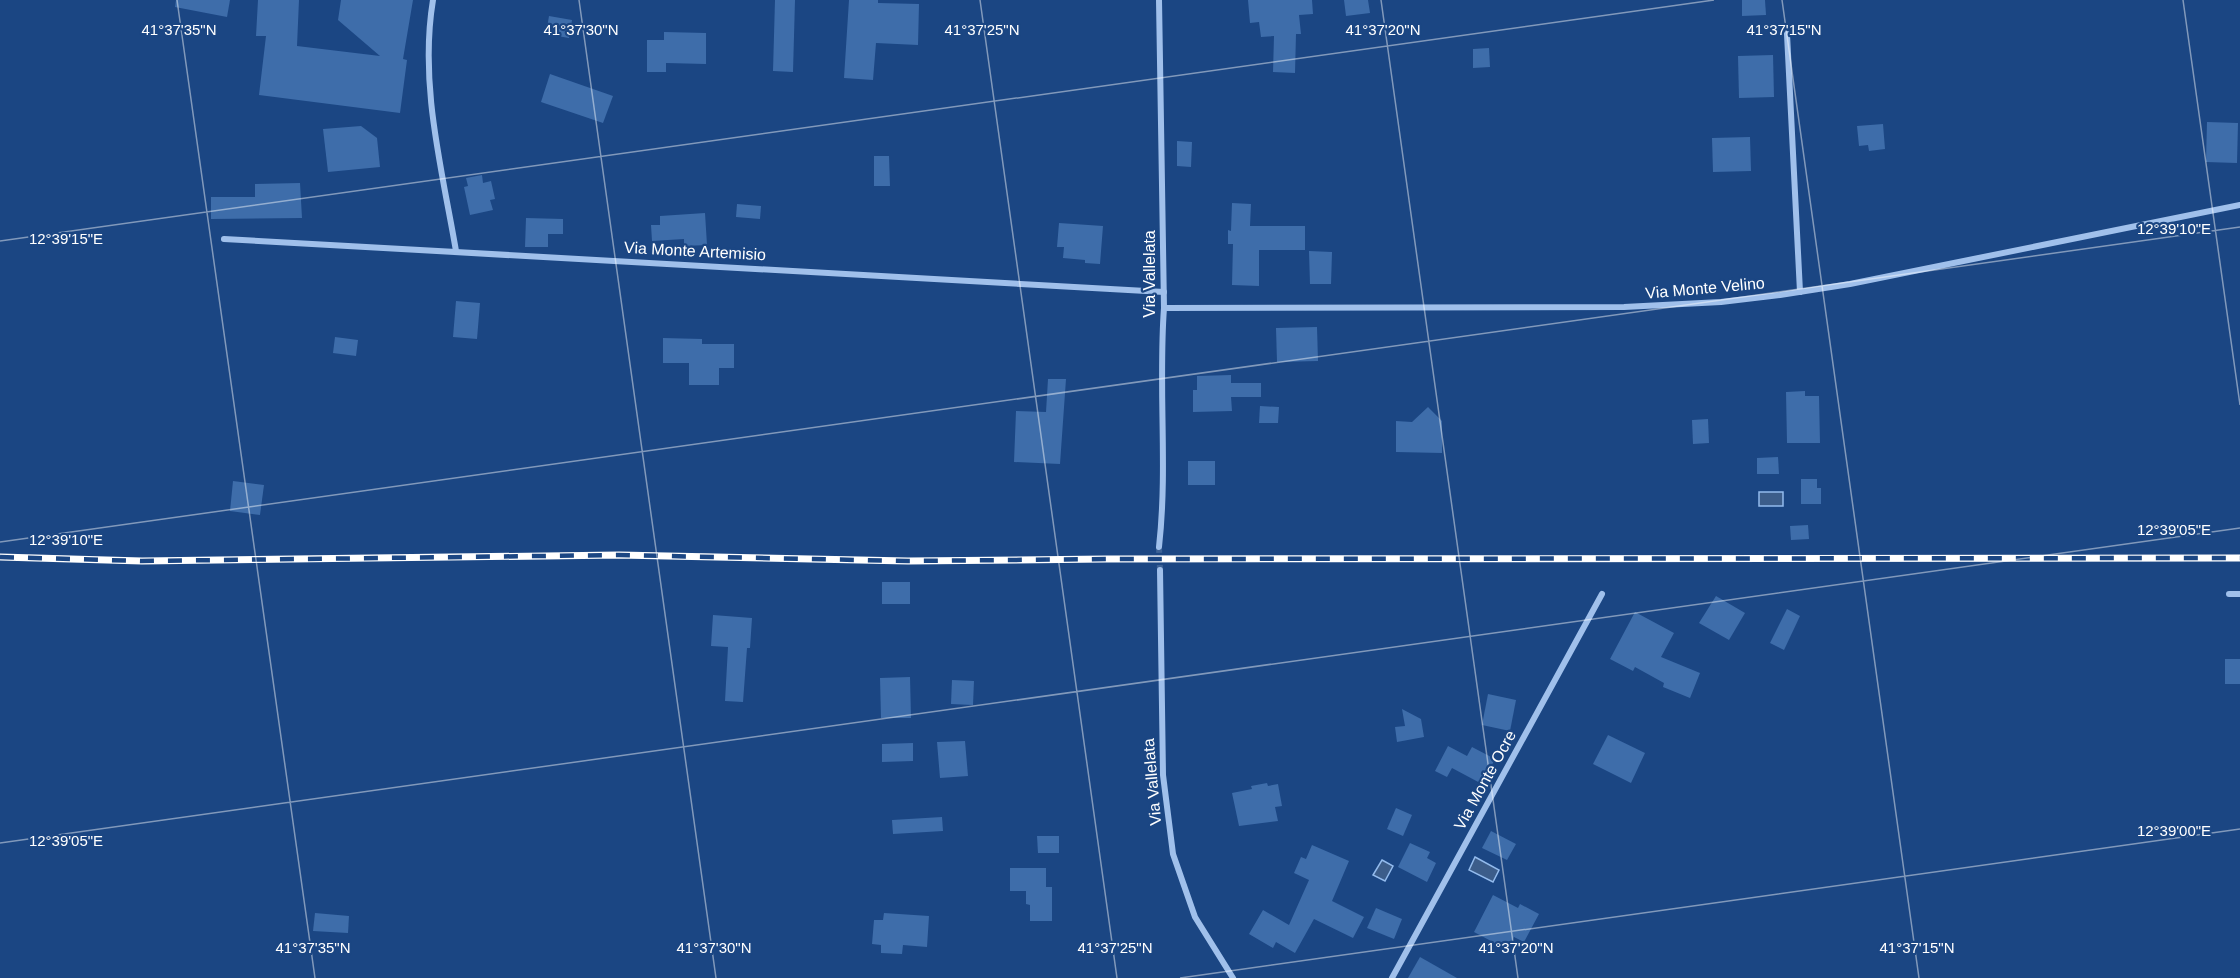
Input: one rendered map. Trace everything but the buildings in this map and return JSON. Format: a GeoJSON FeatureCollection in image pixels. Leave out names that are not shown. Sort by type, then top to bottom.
{"type":"FeatureCollection","features":[{"type":"Feature","properties":{"kind":"street"},"geometry":{"type":"LineString","coordinates":[[433,0],[428,51],[430,92],[456,251]]}},
{"type":"Feature","properties":{"kind":"street","name":"Via Vallelata"},"geometry":{"type":"LineString","coordinates":[[1159,0],[1164,291],[1161,347],[1164,504],[1159,547]]}},
{"type":"Feature","properties":{"kind":"street"},"geometry":{"type":"LineString","coordinates":[[1787,34],[1800,292]]}},
{"type":"Feature","properties":{"kind":"street","name":"Via Monte Velino"},"geometry":{"type":"LineString","coordinates":[[1164,308],[1649,307],[1721,302],[1800,292],[2240,205]]}},
{"type":"Feature","properties":{"kind":"street","name":"Via Monte Artemisio"},"geometry":{"type":"LineString","coordinates":[[224,238],[1164,291]]}},
{"type":"Feature","properties":{"kind":"street","name":"Via Vallelata"},"geometry":{"type":"LineString","coordinates":[[1160,570],[1162,775],[1173,854],[1195,917],[1233,978]]}},
{"type":"Feature","properties":{"kind":"street","name":"Via Monte Ocre"},"geometry":{"type":"LineString","coordinates":[[1392,978],[1602,594]]}},
{"type":"Feature","properties":{"kind":"street"},"geometry":{"type":"LineString","coordinates":[[2229,594],[2240,594]]}},
{"type":"Feature","properties":{"kind":"water"},"geometry":{"type":"Polygon","coordinates":[[[1759,492],[1783,492],[1783,506],[1759,506],[1759,492]]]}},
{"type":"Feature","properties":{"kind":"water"},"geometry":{"type":"Polygon","coordinates":[[[1475,857],[1499,870],[1493,882],[1469,870],[1475,857]]]}},
{"type":"Feature","properties":{"kind":"water"},"geometry":{"type":"Polygon","coordinates":[[[1382,860],[1393,866],[1385,881],[1373,875],[1382,860]]]}},
{"type":"Feature","properties":{"kind":"tunnel"},"geometry":{"type":"LineString","coordinates":[[1159,547],[1160,570]]}},
{"type":"Feature","properties":{"kind":"railway"},"geometry":{"type":"LineString","coordinates":[[0,557],[142,561],[619,555],[908,561],[2240,558]]}}]}
